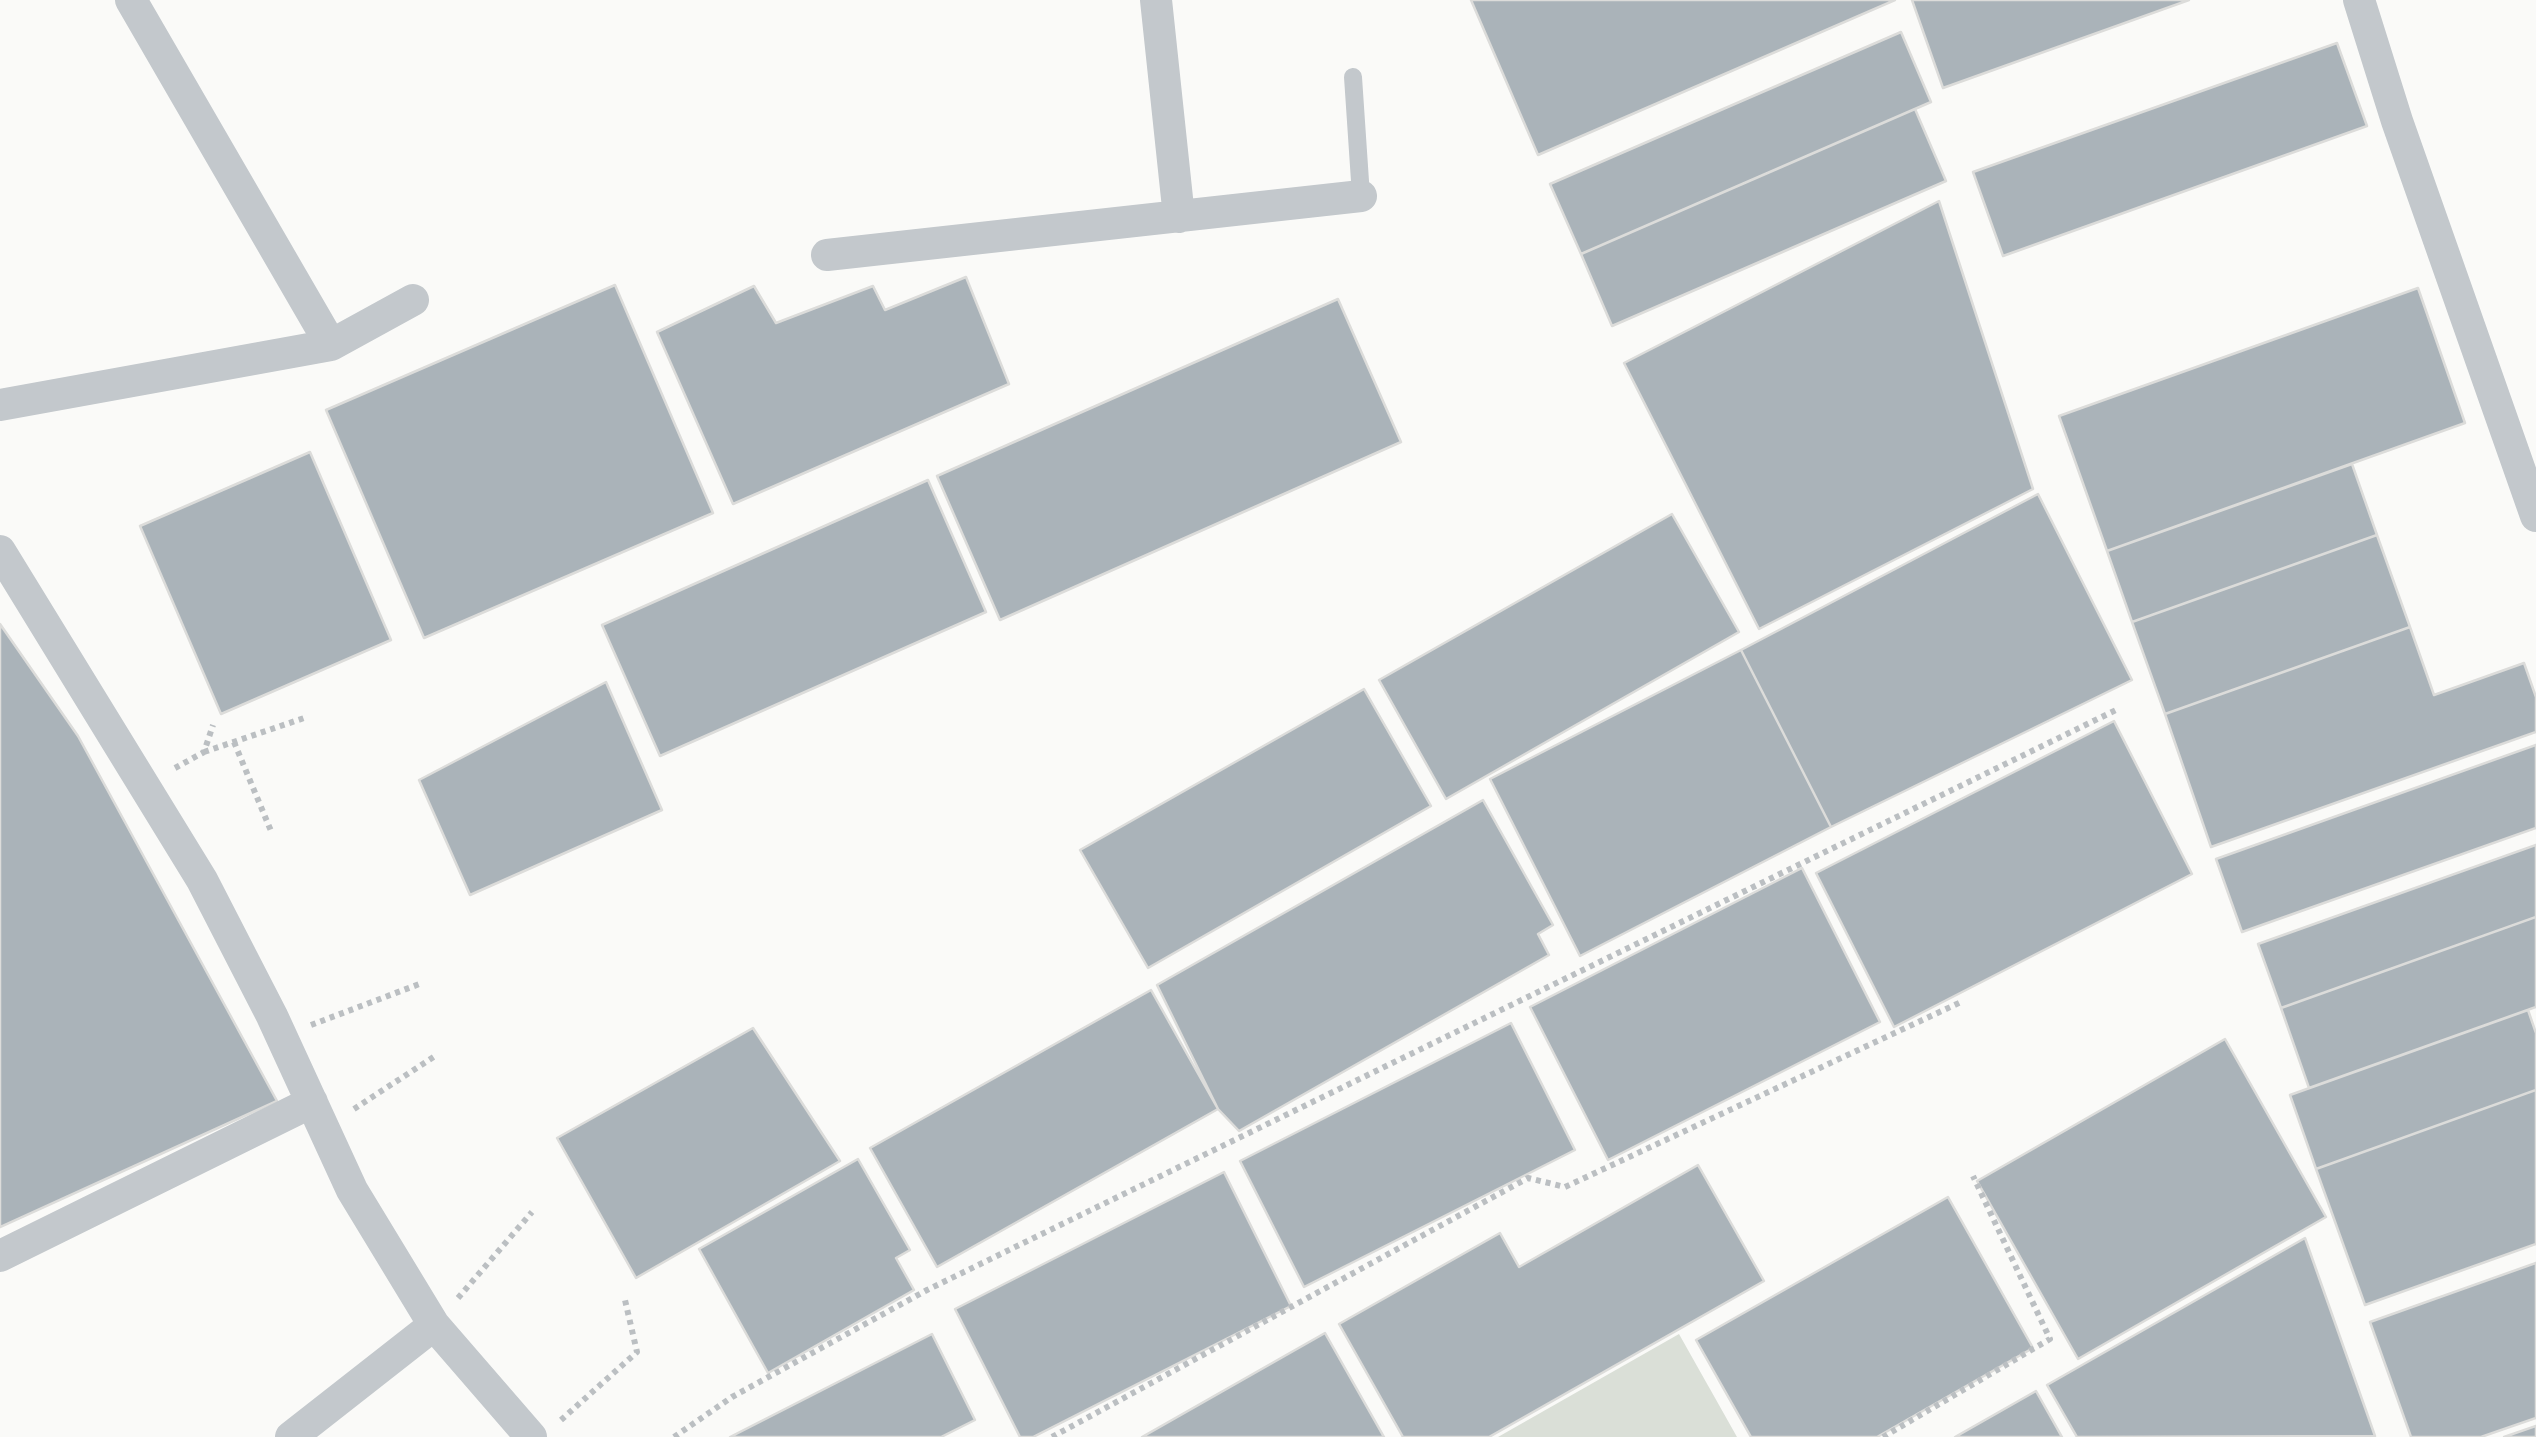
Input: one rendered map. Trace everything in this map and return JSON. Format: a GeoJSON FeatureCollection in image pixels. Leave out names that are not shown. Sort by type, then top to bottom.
{"type":"FeatureCollection","features":[{"type":"Feature","properties":{"kind":"street"},"geometry":{"type":"LineString","coordinates":[[131,0],[331,345]]}},
{"type":"Feature","properties":{"kind":"street"},"geometry":{"type":"LineString","coordinates":[[1156,0],[1179,216]]}},
{"type":"Feature","properties":{"kind":"street"},"geometry":{"type":"LineString","coordinates":[[2359,0],[2397,121],[2536,516]]}},
{"type":"Feature","properties":{"kind":"street"},"geometry":{"type":"LineString","coordinates":[[827,255],[1361,196]]}},
{"type":"Feature","properties":{"kind":"street"},"geometry":{"type":"LineString","coordinates":[[0,405],[331,345],[413,300]]}},
{"type":"Feature","properties":{"kind":"street"},"geometry":{"type":"LineString","coordinates":[[0,551],[202,880],[282,1036],[352,1190],[434,1326],[543,1431]]}},
{"type":"Feature","properties":{"kind":"street"},"geometry":{"type":"LineString","coordinates":[[0,1256],[318,1115]]}},
{"type":"Feature","properties":{"kind":"street"},"geometry":{"type":"LineString","coordinates":[[291,1437],[434,1326]]}},
{"type":"Feature","properties":{"kind":"lane"},"geometry":{"type":"LineString","coordinates":[[1353,77],[1361,196]]}},
{"type":"Feature","properties":{"kind":"path"},"geometry":{"type":"LineString","coordinates":[[674,1437],[732,1397],[927,1290],[2116,710]]}},
{"type":"Feature","properties":{"kind":"path"},"geometry":{"type":"LineString","coordinates":[[143,785],[204,752],[307,717]]}},
{"type":"Feature","properties":{"kind":"path"},"geometry":{"type":"LineString","coordinates":[[204,752],[213,724]]}},
{"type":"Feature","properties":{"kind":"path"},"geometry":{"type":"LineString","coordinates":[[234,742],[270,831]]}},
{"type":"Feature","properties":{"kind":"path"},"geometry":{"type":"LineString","coordinates":[[282,1036],[422,984]]}},
{"type":"Feature","properties":{"kind":"path"},"geometry":{"type":"LineString","coordinates":[[1052,1437],[1528,1178],[1565,1188],[1961,1002]]}},
{"type":"Feature","properties":{"kind":"path"},"geometry":{"type":"LineString","coordinates":[[318,1115],[435,1056]]}},
{"type":"Feature","properties":{"kind":"path"},"geometry":{"type":"LineString","coordinates":[[1883,1437],[2050,1340],[1972,1176]]}},
{"type":"Feature","properties":{"kind":"path"},"geometry":{"type":"LineString","coordinates":[[434,1326],[532,1212]]}},
{"type":"Feature","properties":{"kind":"path"},"geometry":{"type":"LineString","coordinates":[[543,1431],[638,1352],[626,1300]]}},
{"type":"Feature","properties":{"kind":"shaded area"},"geometry":{"type":"Polygon","coordinates":[[[1679,1334],[1737,1437],[1498,1437],[1679,1334]]]}},
{"type":"Feature","properties":{"kind":"building"},"geometry":{"type":"Polygon","coordinates":[[[1471,0],[1895,0],[1538,155],[1471,0]]]}},
{"type":"Feature","properties":{"kind":"building"},"geometry":{"type":"Polygon","coordinates":[[[1912,0],[2189,0],[1943,88],[1912,0]]]}},
{"type":"Feature","properties":{"kind":"building"},"geometry":{"type":"Polygon","coordinates":[[[1901,32],[1931,102],[1581,254],[1550,184],[1901,32]]]}},
{"type":"Feature","properties":{"kind":"building"},"geometry":{"type":"Polygon","coordinates":[[[2337,43],[2367,126],[2003,256],[1973,172],[2337,43]]]}},
{"type":"Feature","properties":{"kind":"building"},"geometry":{"type":"Polygon","coordinates":[[[1915,109],[1946,181],[1612,326],[1581,254],[1915,109]]]}},
{"type":"Feature","properties":{"kind":"building"},"geometry":{"type":"Polygon","coordinates":[[[1939,201],[2033,489],[1759,629],[1624,363],[1939,201]]]}},
{"type":"Feature","properties":{"kind":"building"},"geometry":{"type":"Polygon","coordinates":[[[966,277],[1009,384],[733,504],[657,332],[754,286],[776,323],[873,286],[885,310],[966,277]]]}},
{"type":"Feature","properties":{"kind":"building"},"geometry":{"type":"Polygon","coordinates":[[[615,285],[713,513],[424,638],[326,410],[615,285]]]}},
{"type":"Feature","properties":{"kind":"building"},"geometry":{"type":"Polygon","coordinates":[[[2418,288],[2465,423],[2107,551],[2059,416],[2418,288]]]}},
{"type":"Feature","properties":{"kind":"building"},"geometry":{"type":"Polygon","coordinates":[[[1338,299],[1401,442],[1000,620],[937,476],[1338,299]]]}},
{"type":"Feature","properties":{"kind":"building"},"geometry":{"type":"Polygon","coordinates":[[[310,452],[391,640],[221,714],[140,526],[310,452]]]}},
{"type":"Feature","properties":{"kind":"building"},"geometry":{"type":"Polygon","coordinates":[[[2352,464],[2377,535],[2132,622],[2107,551],[2352,464]]]}},
{"type":"Feature","properties":{"kind":"building"},"geometry":{"type":"Polygon","coordinates":[[[928,480],[986,612],[660,756],[602,625],[928,480]]]}},
{"type":"Feature","properties":{"kind":"building"},"geometry":{"type":"Polygon","coordinates":[[[2038,494],[2132,680],[1831,827],[1741,650],[2038,494]]]}},
{"type":"Feature","properties":{"kind":"building"},"geometry":{"type":"Polygon","coordinates":[[[1672,514],[1739,632],[1446,799],[1379,680],[1672,514]]]}},
{"type":"Feature","properties":{"kind":"building"},"geometry":{"type":"Polygon","coordinates":[[[2377,535],[2410,627],[2165,714],[2132,622],[2377,535]]]}},
{"type":"Feature","properties":{"kind":"building"},"geometry":{"type":"Polygon","coordinates":[[[0,624],[78,736],[277,1101],[0,1227],[0,624]]]}},
{"type":"Feature","properties":{"kind":"building"},"geometry":{"type":"Polygon","coordinates":[[[2410,627],[2434,695],[2524,663],[2536,697],[2536,732],[2211,847],[2165,714],[2410,627]]]}},
{"type":"Feature","properties":{"kind":"building"},"geometry":{"type":"Polygon","coordinates":[[[1741,650],[1831,827],[1580,956],[1490,779],[1741,650]]]}},
{"type":"Feature","properties":{"kind":"building"},"geometry":{"type":"Polygon","coordinates":[[[606,682],[662,810],[470,895],[419,780],[606,682]]]}},
{"type":"Feature","properties":{"kind":"building"},"geometry":{"type":"Polygon","coordinates":[[[1364,689],[1431,806],[1148,968],[1080,850],[1364,689]]]}},
{"type":"Feature","properties":{"kind":"building"},"geometry":{"type":"Polygon","coordinates":[[[2114,721],[2192,874],[1894,1027],[1816,873],[2114,721]]]}},
{"type":"Feature","properties":{"kind":"building"},"geometry":{"type":"Polygon","coordinates":[[[2536,745],[2536,828],[2242,932],[2216,859],[2536,745]]]}},
{"type":"Feature","properties":{"kind":"building"},"geometry":{"type":"Polygon","coordinates":[[[1483,800],[1553,925],[1538,934],[1549,955],[1239,1131],[1218,1109],[1157,985],[1483,800]]]}},
{"type":"Feature","properties":{"kind":"building"},"geometry":{"type":"Polygon","coordinates":[[[2536,845],[2536,917],[2281,1008],[2258,944],[2536,845]]]}},
{"type":"Feature","properties":{"kind":"building"},"geometry":{"type":"Polygon","coordinates":[[[1802,868],[1880,1022],[1608,1160],[1530,1007],[1802,868]]]}},
{"type":"Feature","properties":{"kind":"building"},"geometry":{"type":"Polygon","coordinates":[[[2536,917],[2536,1007],[2309,1088],[2281,1008],[2536,917]]]}},
{"type":"Feature","properties":{"kind":"building"},"geometry":{"type":"Polygon","coordinates":[[[1151,990],[1218,1109],[937,1267],[870,1148],[1151,990]]]}},
{"type":"Feature","properties":{"kind":"building"},"geometry":{"type":"Polygon","coordinates":[[[2528,1010],[2536,1033],[2536,1090],[2316,1169],[2290,1095],[2528,1010]]]}},
{"type":"Feature","properties":{"kind":"building"},"geometry":{"type":"Polygon","coordinates":[[[1511,1023],[1575,1150],[1304,1287],[1240,1161],[1511,1023]]]}},
{"type":"Feature","properties":{"kind":"building"},"geometry":{"type":"Polygon","coordinates":[[[753,1028],[840,1161],[636,1278],[557,1138],[753,1028]]]}},
{"type":"Feature","properties":{"kind":"building"},"geometry":{"type":"Polygon","coordinates":[[[2225,1039],[2326,1217],[2078,1359],[1977,1181],[2225,1039]]]}},
{"type":"Feature","properties":{"kind":"building"},"geometry":{"type":"Polygon","coordinates":[[[2536,1090],[2536,1244],[2365,1305],[2316,1169],[2536,1090]]]}},
{"type":"Feature","properties":{"kind":"building"},"geometry":{"type":"Polygon","coordinates":[[[858,1159],[910,1250],[896,1258],[914,1290],[768,1373],[699,1249],[858,1159]]]}},
{"type":"Feature","properties":{"kind":"building"},"geometry":{"type":"Polygon","coordinates":[[[1698,1165],[1764,1281],[1489,1437],[1403,1437],[1339,1324],[1500,1233],[1519,1267],[1698,1165]]]}},
{"type":"Feature","properties":{"kind":"building"},"geometry":{"type":"Polygon","coordinates":[[[1224,1172],[1291,1306],[1033,1437],[1020,1437],[955,1309],[1224,1172]]]}},
{"type":"Feature","properties":{"kind":"building"},"geometry":{"type":"Polygon","coordinates":[[[1948,1197],[2033,1348],[1877,1437],[1751,1437],[1696,1340],[1948,1197]]]}},
{"type":"Feature","properties":{"kind":"building"},"geometry":{"type":"Polygon","coordinates":[[[2305,1238],[2375,1436],[2077,1437],[2047,1385],[2305,1238]]]}},
{"type":"Feature","properties":{"kind":"building"},"geometry":{"type":"Polygon","coordinates":[[[2536,1263],[2536,1418],[2481,1437],[2411,1437],[2370,1322],[2536,1263]]]}},
{"type":"Feature","properties":{"kind":"building"},"geometry":{"type":"Polygon","coordinates":[[[1325,1333],[1384,1437],[1142,1437],[1325,1333]]]}},
{"type":"Feature","properties":{"kind":"building"},"geometry":{"type":"Polygon","coordinates":[[[932,1334],[975,1420],[941,1437],[730,1437],[932,1334]]]}},
{"type":"Feature","properties":{"kind":"building"},"geometry":{"type":"Polygon","coordinates":[[[2036,1391],[2062,1437],[1955,1437],[2036,1391]]]}},
{"type":"Feature","properties":{"kind":"building"},"geometry":{"type":"Polygon","coordinates":[[[2536,1426],[2536,1437],[2504,1437],[2536,1426]]]}}]}
